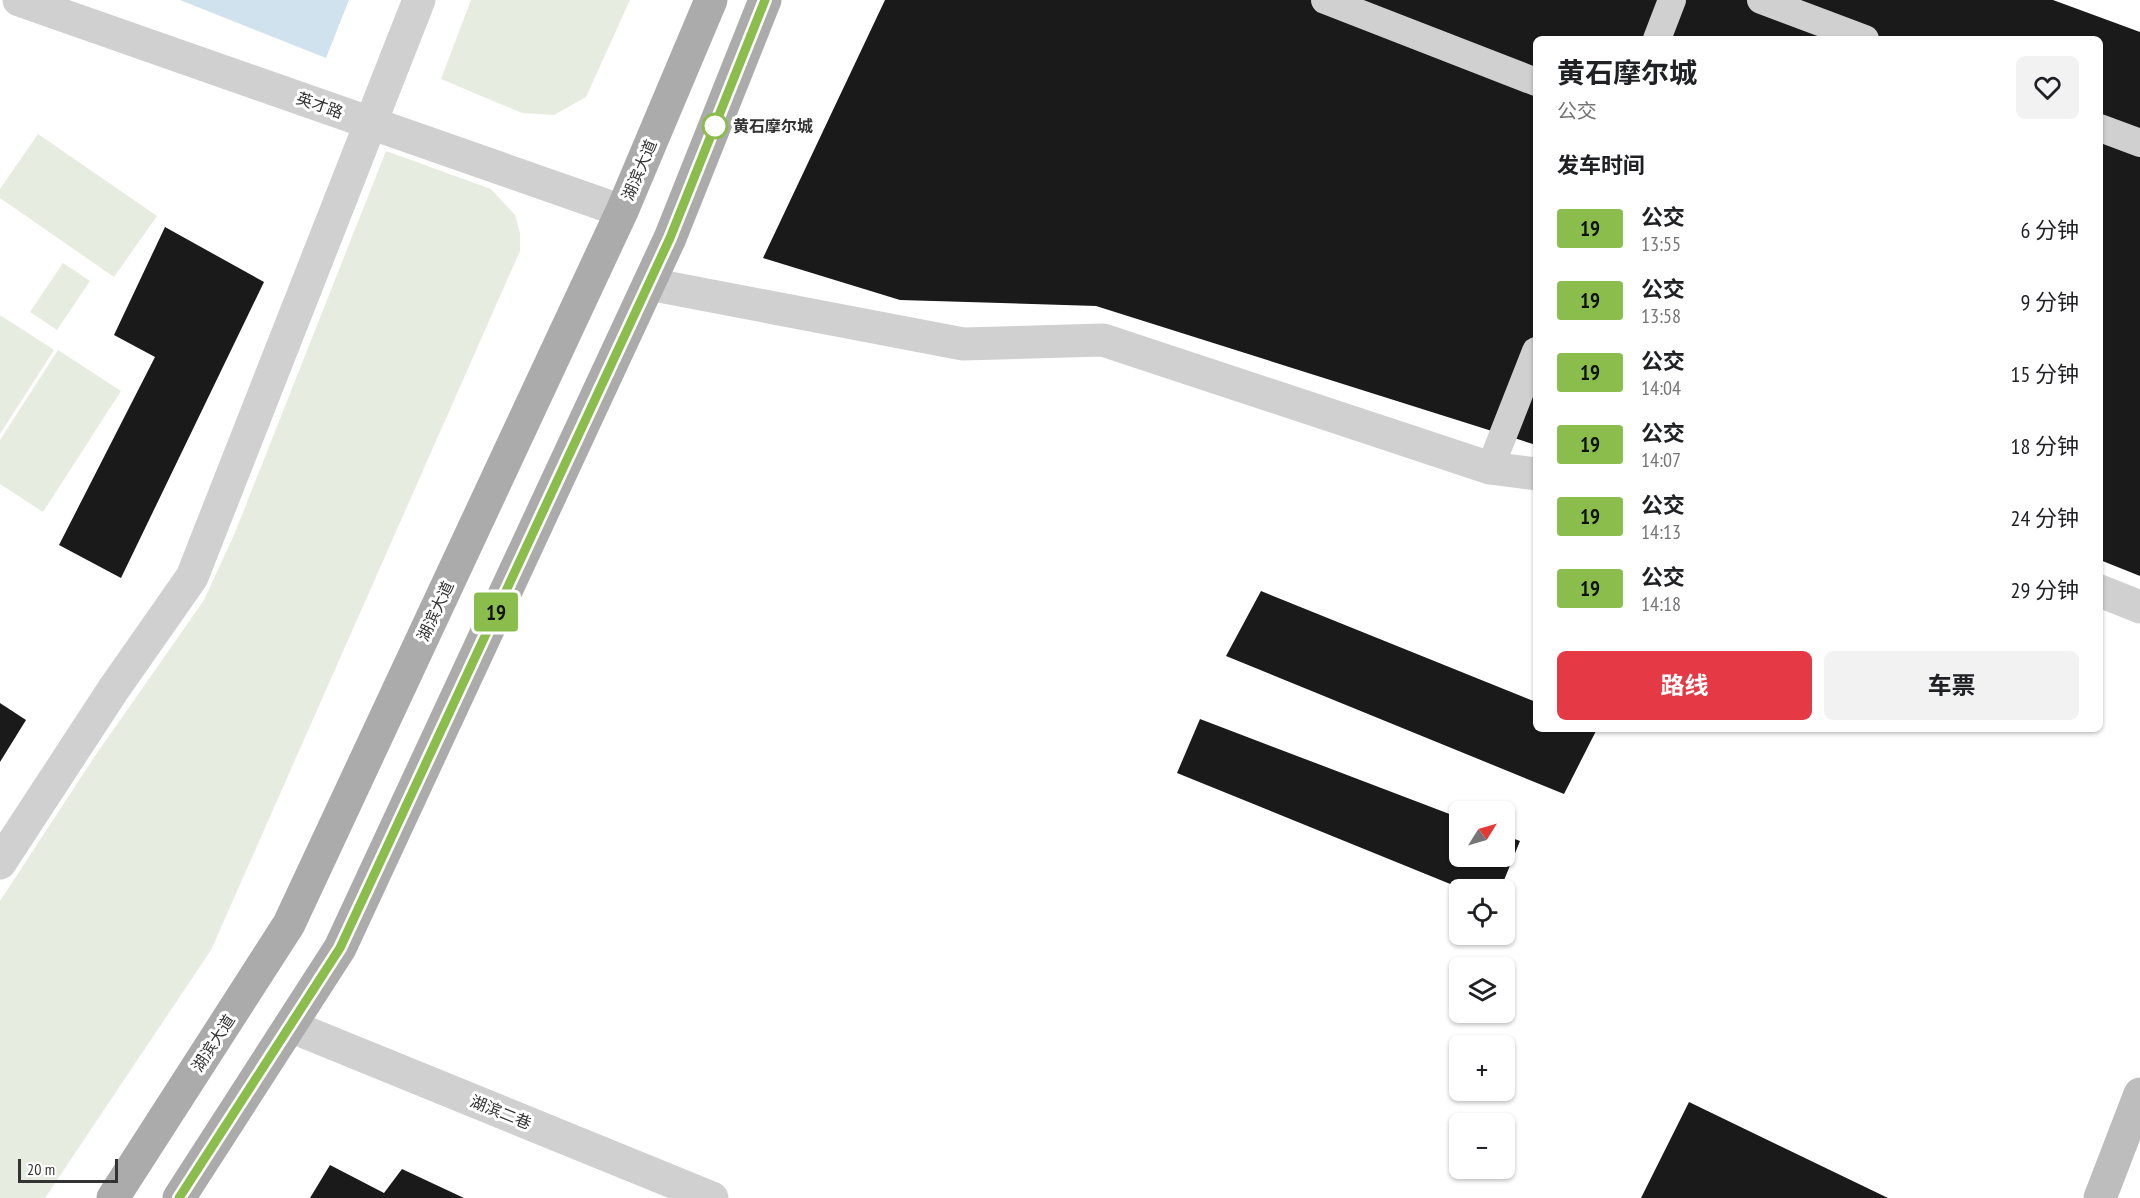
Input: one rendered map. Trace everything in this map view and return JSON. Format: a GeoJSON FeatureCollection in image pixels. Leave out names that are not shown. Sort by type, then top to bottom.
{"type":"FeatureCollection","features":[{"type":"Feature","properties":{"kind":"main road","name":"湖滨大道"},"geometry":{"type":"LineString","coordinates":[[113,1198],[289,924],[622,211],[711,0]]}},
{"type":"Feature","properties":{"kind":"main road"},"geometry":{"type":"LineString","coordinates":[[179,1198],[340,948],[649,284],[765,0]]}},
{"type":"Feature","properties":{"kind":"main road"},"geometry":{"type":"LineString","coordinates":[[2100,1198],[2140,1094]]}},
{"type":"Feature","properties":{"kind":"street","name":"英才路"},"geometry":{"type":"LineString","coordinates":[[19,0],[622,211]]}},
{"type":"Feature","properties":{"kind":"street"},"geometry":{"type":"LineString","coordinates":[[0,863],[113,690],[192,577],[419,0]]}},
{"type":"Feature","properties":{"kind":"street"},"geometry":{"type":"LineString","coordinates":[[1325,0],[1533,81]]}},
{"type":"Feature","properties":{"kind":"street"},"geometry":{"type":"LineString","coordinates":[[1658,36],[1672,0]]}},
{"type":"Feature","properties":{"kind":"street"},"geometry":{"type":"LineString","coordinates":[[1761,0],[1857,36]]}},
{"type":"Feature","properties":{"kind":"street"},"geometry":{"type":"LineString","coordinates":[[2103,129],[2140,143]]}},
{"type":"Feature","properties":{"kind":"street"},"geometry":{"type":"LineString","coordinates":[[649,284],[963,344],[1102,340],[1491,468],[1533,474]]}},
{"type":"Feature","properties":{"kind":"street"},"geometry":{"type":"LineString","coordinates":[[1491,468],[1533,359]]}},
{"type":"Feature","properties":{"kind":"street"},"geometry":{"type":"LineString","coordinates":[[2103,592],[2140,607]]}},
{"type":"Feature","properties":{"kind":"street","name":"湖滨二巷"},"geometry":{"type":"LineString","coordinates":[[290,1026],[712,1198]]}},
{"type":"Feature","properties":{"kind":"shaded area"},"geometry":{"type":"Polygon","coordinates":[[[471,0],[630,0],[586,97],[554,115],[522,113],[441,79],[471,0]]]}},
{"type":"Feature","properties":{"kind":"shaded area"},"geometry":{"type":"Polygon","coordinates":[[[38,134],[157,216],[114,277],[0,198],[0,189],[38,134]]]}},
{"type":"Feature","properties":{"kind":"shaded area"},"geometry":{"type":"Polygon","coordinates":[[[386,151],[491,189],[515,215],[520,233],[520,251],[211,950],[45,1198],[0,1198],[0,901],[95,756],[204,600],[234,535],[386,151]]]}},
{"type":"Feature","properties":{"kind":"shaded area"},"geometry":{"type":"Polygon","coordinates":[[[63,263],[90,281],[57,330],[30,312],[63,263]]]}},
{"type":"Feature","properties":{"kind":"shaded area"},"geometry":{"type":"Polygon","coordinates":[[[0,315],[54,350],[0,434],[0,315]]]}},
{"type":"Feature","properties":{"kind":"shaded area"},"geometry":{"type":"Polygon","coordinates":[[[58,350],[121,391],[43,512],[0,484],[0,440],[58,350]]]}},
{"type":"Feature","properties":{"kind":"water"},"geometry":{"type":"Polygon","coordinates":[[[180,0],[349,0],[326,58],[180,0]]]}},
{"type":"Feature","properties":{"kind":"building","name":"黄石摩尔城"},"geometry":{"type":"Polygon","coordinates":[[[885,0],[2053,0],[2140,32],[2140,576],[2103,561],[2103,36],[1533,36],[1533,444],[1096,306],[900,300],[763,258],[885,0]]]}},
{"type":"Feature","properties":{"kind":"building"},"geometry":{"type":"Polygon","coordinates":[[[165,227],[264,282],[121,578],[59,545],[155,357],[114,335],[165,227]]]}},
{"type":"Feature","properties":{"kind":"building"},"geometry":{"type":"Polygon","coordinates":[[[1261,591],[1533,701],[1533,732],[1595,732],[1564,794],[1226,656],[1261,591]]]}},
{"type":"Feature","properties":{"kind":"building"},"geometry":{"type":"Polygon","coordinates":[[[0,703],[26,720],[0,762],[0,703]]]}},
{"type":"Feature","properties":{"kind":"building"},"geometry":{"type":"Polygon","coordinates":[[[1200,719],[1449,814],[1449,867],[1509,867],[1504,879],[1449,879],[1449,884],[1177,773],[1200,719]]]}},
{"type":"Feature","properties":{"kind":"building"},"geometry":{"type":"Polygon","coordinates":[[[1515,839],[1520,841],[1515,853],[1515,839]]]}},
{"type":"Feature","properties":{"kind":"building"},"geometry":{"type":"Polygon","coordinates":[[[1689,1102],[1888,1198],[1641,1198],[1689,1102]]]}},
{"type":"Feature","properties":{"kind":"building"},"geometry":{"type":"Polygon","coordinates":[[[330,1165],[384,1193],[402,1169],[464,1198],[310,1198],[330,1165]]]}},
{"type":"Feature","properties":{"kind":"bus line","name":"19"},"geometry":{"type":"LineString","coordinates":[[179,1198],[340,948],[670,238],[765,0]]}},
{"type":"Feature","properties":{"kind":"place","name":"黄石摩尔城"},"geometry":{"type":"Point","coordinates":[715,126]}}]}
